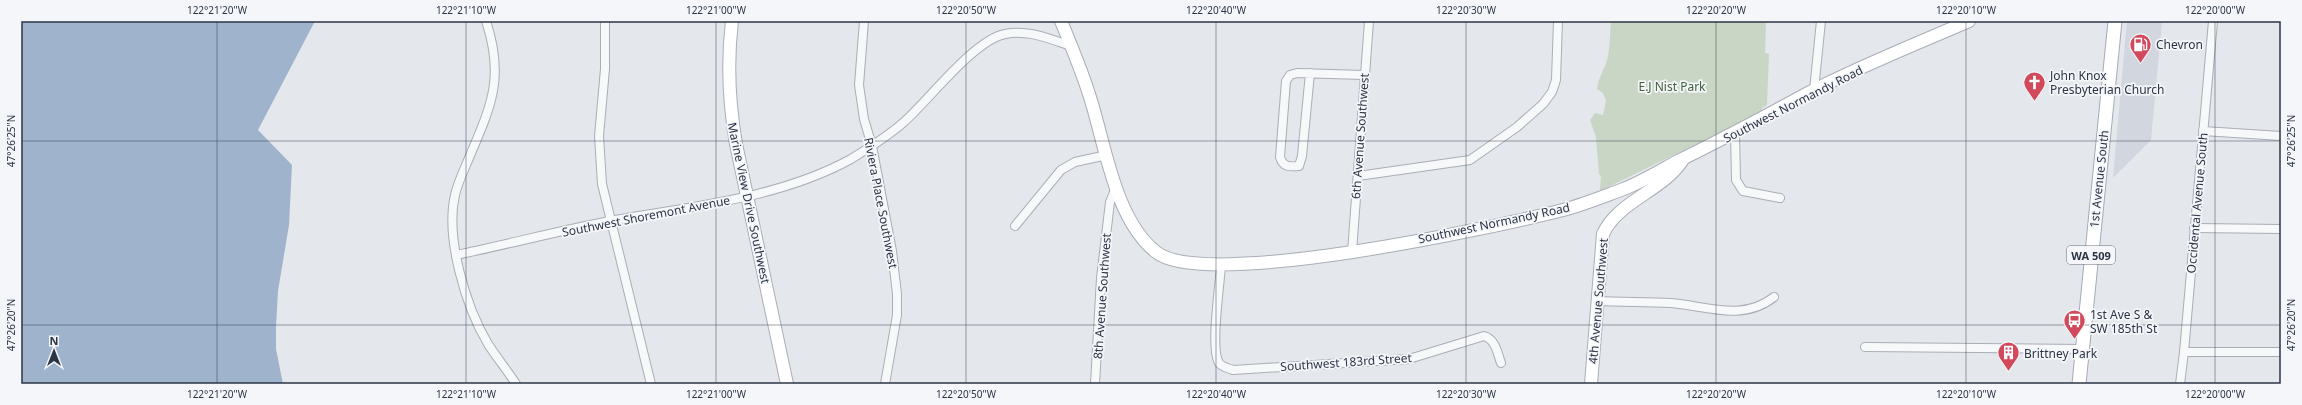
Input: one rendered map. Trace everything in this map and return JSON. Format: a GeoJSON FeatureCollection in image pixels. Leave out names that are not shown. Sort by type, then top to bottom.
{"type":"FeatureCollection","features":[{"type":"Feature","properties":{"kind":"main road","name":"1st Avenue South"},"geometry":{"type":"LineString","coordinates":[[2079,384],[2114,21]]}},
{"type":"Feature","properties":{"kind":"street"},"geometry":{"type":"LineString","coordinates":[[486,21],[495,56],[495,78],[488,111],[455,196],[453,220],[456,255],[471,309],[480,329],[516,384]]}},
{"type":"Feature","properties":{"kind":"street"},"geometry":{"type":"LineString","coordinates":[[605,21],[605,69],[599,136],[600,168],[610,222],[651,384]]}},
{"type":"Feature","properties":{"kind":"street","name":"Marine View Drive Southwest"},"geometry":{"type":"LineString","coordinates":[[732,21],[729,78],[730,110],[746,197],[787,384]]}},
{"type":"Feature","properties":{"kind":"street","name":"Riviera Place Southwest"},"geometry":{"type":"LineString","coordinates":[[864,21],[859,85],[864,119],[872,146],[892,250],[897,294],[897,315],[885,384]]}},
{"type":"Feature","properties":{"kind":"street","name":"Southwest Normandy Road"},"geometry":{"type":"LineString","coordinates":[[1061,21],[1089,94],[1124,208],[1146,244],[1160,255],[1176,261],[1221,266],[1284,261],[1352,252],[1494,225],[1565,209],[1624,189],[1735,133],[1814,90],[1969,21]]}},
{"type":"Feature","properties":{"kind":"street","name":"6th Avenue Southwest"},"geometry":{"type":"LineString","coordinates":[[1352,252],[1369,21]]}},
{"type":"Feature","properties":{"kind":"street"},"geometry":{"type":"LineString","coordinates":[[1358,176],[1470,160],[1517,127],[1543,104],[1552,92],[1556,80],[1558,21]]}},
{"type":"Feature","properties":{"kind":"street"},"geometry":{"type":"LineString","coordinates":[[1814,90],[1820,21]]}},
{"type":"Feature","properties":{"kind":"street","name":"Occidental Avenue South"},"geometry":{"type":"LineString","coordinates":[[2180,384],[2213,21]]}},
{"type":"Feature","properties":{"kind":"street","name":"Southwest Shoremont Avenue"},"geometry":{"type":"LineString","coordinates":[[456,255],[610,222],[746,197],[827,172],[872,146],[903,123],[970,56],[990,39],[1004,34],[1018,32],[1071,46]]}},
{"type":"Feature","properties":{"kind":"street"},"geometry":{"type":"LineString","coordinates":[[1310,73],[1302,156],[1299,166],[1288,167],[1282,163],[1280,157],[1286,81],[1290,75],[1297,73],[1310,73],[1364,75]]}},
{"type":"Feature","properties":{"kind":"street"},"geometry":{"type":"LineString","coordinates":[[2203,131],[2281,136]]}},
{"type":"Feature","properties":{"kind":"street"},"geometry":{"type":"LineString","coordinates":[[1735,133],[1736,180],[1739,186],[1744,191],[1780,198]]}},
{"type":"Feature","properties":{"kind":"street"},"geometry":{"type":"LineString","coordinates":[[1015,226],[1061,170],[1075,162],[1107,155]]}},
{"type":"Feature","properties":{"kind":"street","name":"4th Avenue Southwest"},"geometry":{"type":"LineString","coordinates":[[1591,384],[1602,245],[1608,224],[1614,217],[1663,183],[1676,171],[1684,158]]}},
{"type":"Feature","properties":{"kind":"street","name":"8th Avenue Southwest"},"geometry":{"type":"LineString","coordinates":[[1095,384],[1101,278],[1110,202],[1116,186]]}},
{"type":"Feature","properties":{"kind":"street"},"geometry":{"type":"LineString","coordinates":[[2194,228],[2281,229]]}},
{"type":"Feature","properties":{"kind":"street","name":"Southwest 183rd Street"},"geometry":{"type":"LineString","coordinates":[[1221,266],[1215,348],[1220,364],[1233,370],[1409,359],[1484,336],[1490,338],[1495,344],[1501,363]]}},
{"type":"Feature","properties":{"kind":"street"},"geometry":{"type":"LineString","coordinates":[[1597,301],[1672,303],[1720,311],[1751,310],[1764,305],[1774,298]]}},
{"type":"Feature","properties":{"kind":"street"},"geometry":{"type":"LineString","coordinates":[[1864,347],[2082,349]]}},
{"type":"Feature","properties":{"kind":"street"},"geometry":{"type":"LineString","coordinates":[[2184,352],[2281,352]]}},
{"type":"Feature","properties":{"kind":"shaded area"},"geometry":{"type":"Polygon","coordinates":[[[2127,21],[2162,21],[2151,140],[2113,178],[2127,21]]]}},
{"type":"Feature","properties":{"kind":"green space","name":"E.J Nist Park"},"geometry":{"type":"Polygon","coordinates":[[[1611,21],[1766,21],[1765,53],[1769,54],[1767,105],[1762,108],[1762,112],[1600,191],[1601,176],[1599,174],[1596,137],[1590,120],[1595,113],[1603,115],[1606,101],[1603,93],[1597,89],[1608,56],[1611,21]]]}},
{"type":"Feature","properties":{"kind":"water"},"geometry":{"type":"Polygon","coordinates":[[[21,21],[315,21],[258,130],[292,165],[289,225],[278,291],[276,327],[276,349],[283,384],[21,384],[21,21]]]}},
{"type":"Feature","properties":{"kind":"place","name":"Chevron"},"geometry":{"type":"Point","coordinates":[2140,64]}},
{"type":"Feature","properties":{"kind":"place","name":"John Knox Presbyterian Church"},"geometry":{"type":"Point","coordinates":[2035,102]}},
{"type":"Feature","properties":{"kind":"place","name":"1st Ave S & SW 185th St"},"geometry":{"type":"Point","coordinates":[2074,340]}},
{"type":"Feature","properties":{"kind":"place","name":"Brittney Park"},"geometry":{"type":"Point","coordinates":[2009,372]}}]}
